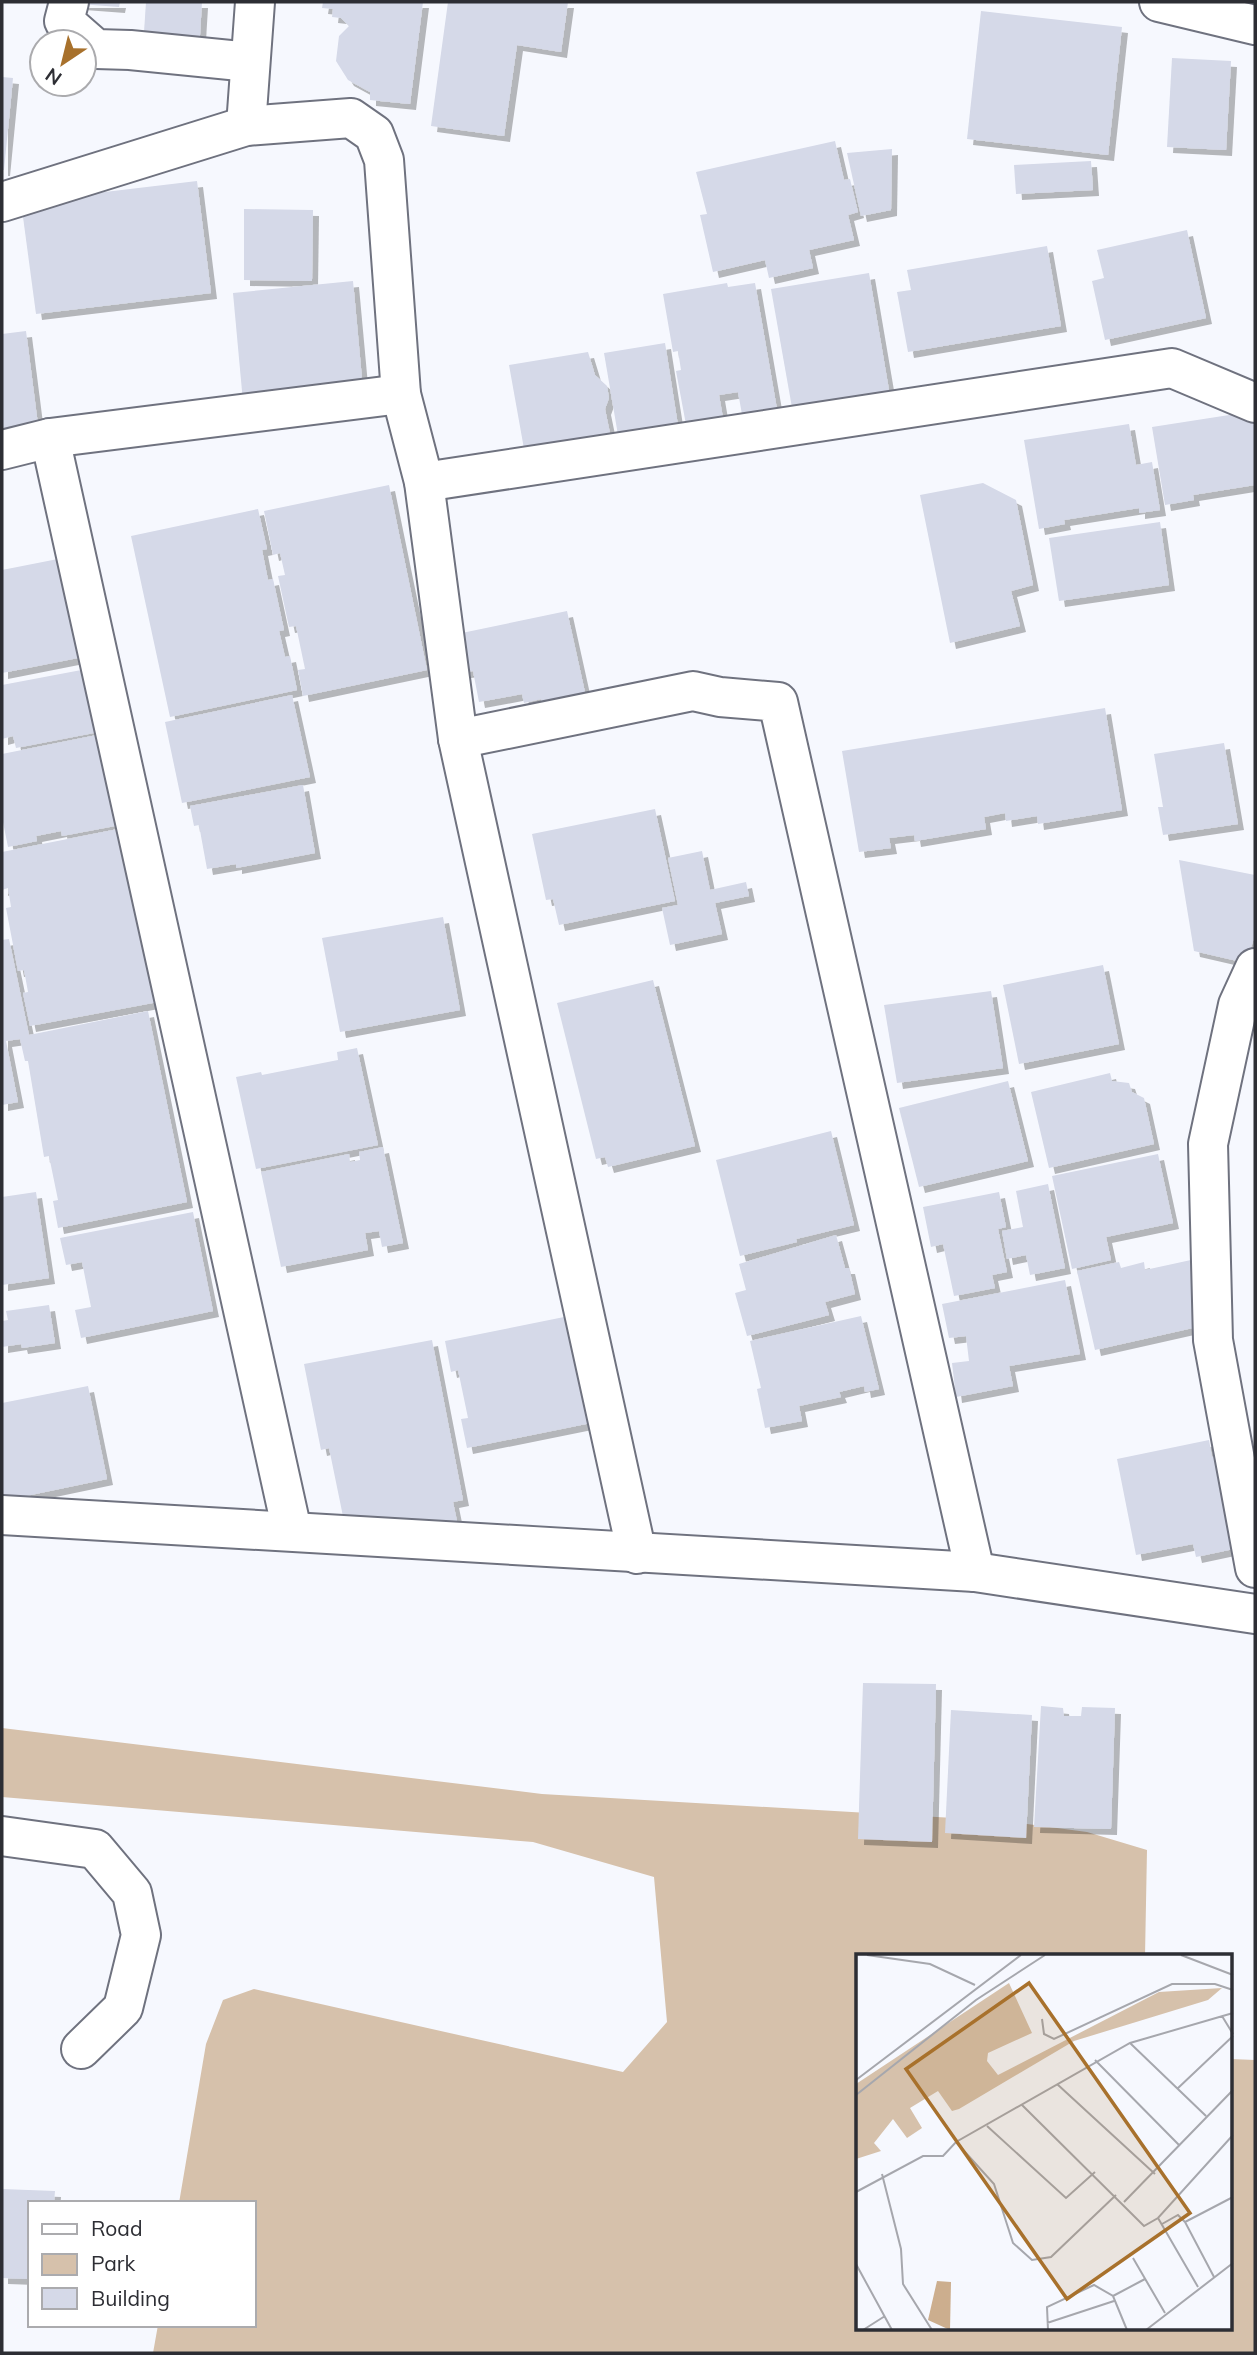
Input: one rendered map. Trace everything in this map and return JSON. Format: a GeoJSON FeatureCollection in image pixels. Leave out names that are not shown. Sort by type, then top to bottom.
{"type":"FeatureCollection","features":[{"type":"Feature","properties":{"kind":"street"},"geometry":{"type":"LineString","coordinates":[[69,2],[64,21],[96,49],[250,62]]}},
{"type":"Feature","properties":{"kind":"street"},"geometry":{"type":"LineString","coordinates":[[246,126],[255,2]]}},
{"type":"Feature","properties":{"kind":"street"},"geometry":{"type":"LineString","coordinates":[[1159,2],[1255,25]]}},
{"type":"Feature","properties":{"kind":"street"},"geometry":{"type":"LineString","coordinates":[[2,202],[246,126],[351,118],[374,134],[384,160],[401,394],[424,482],[458,739],[637,1554]]}},
{"type":"Feature","properties":{"kind":"street"},"geometry":{"type":"LineString","coordinates":[[424,482],[1172,368],[1255,403]]}},
{"type":"Feature","properties":{"kind":"street"},"geometry":{"type":"LineString","coordinates":[[2,450],[50,438],[401,394]]}},
{"type":"Feature","properties":{"kind":"street"},"geometry":{"type":"LineString","coordinates":[[50,438],[292,1531]]}},
{"type":"Feature","properties":{"kind":"street"},"geometry":{"type":"LineString","coordinates":[[458,739],[693,691],[720,697],[778,702],[975,1572]]}},
{"type":"Feature","properties":{"kind":"street"},"geometry":{"type":"LineString","coordinates":[[1255,968],[1238,1005],[1208,1144],[1213,1340],[1255,1568]]}},
{"type":"Feature","properties":{"kind":"street"},"geometry":{"type":"LineString","coordinates":[[2,1515],[975,1572],[1255,1614]]}},
{"type":"Feature","properties":{"kind":"street"},"geometry":{"type":"LineString","coordinates":[[2,1836],[95,1849],[132,1893],[141,1935],[123,2008],[81,2049]]}},
{"type":"Feature","properties":{"kind":"green space"},"geometry":{"type":"Polygon","coordinates":[[[2,1728],[542,1794],[1005,1821],[1087,1832],[1147,1850],[1145,1954],[856,1954],[856,2330],[1232,2330],[1232,2059],[1255,2060],[1255,2353],[153,2353],[158,2327],[256,2327],[256,2201],[179,2201],[206,2044],[223,2000],[254,1989],[623,2072],[667,2022],[654,1877],[533,1842],[2,1797],[2,1728]]]}},
{"type":"Feature","properties":{"kind":"building"},"geometry":{"type":"Polygon","coordinates":[[[79,2],[120,2],[119,7],[79,2]]]}},
{"type":"Feature","properties":{"kind":"building"},"geometry":{"type":"Polygon","coordinates":[[[146,2],[202,2],[199,51],[143,47],[146,2]]]}},
{"type":"Feature","properties":{"kind":"building"},"geometry":{"type":"Polygon","coordinates":[[[323,2],[423,2],[410,104],[370,100],[370,92],[348,80],[336,61],[339,36],[349,26],[341,18],[332,17],[333,9],[322,8],[323,2]]]}},
{"type":"Feature","properties":{"kind":"building"},"geometry":{"type":"Polygon","coordinates":[[[448,2],[568,2],[561,52],[517,45],[504,136],[431,126],[448,2]]]}},
{"type":"Feature","properties":{"kind":"building"},"geometry":{"type":"Polygon","coordinates":[[[981,11],[1122,27],[1108,155],[967,139],[981,11]]]}},
{"type":"Feature","properties":{"kind":"building"},"geometry":{"type":"Polygon","coordinates":[[[1172,58],[1231,61],[1226,150],[1167,147],[1172,58]]]}},
{"type":"Feature","properties":{"kind":"building"},"geometry":{"type":"Polygon","coordinates":[[[2,77],[13,78],[4,170],[2,170],[2,77]]]}},
{"type":"Feature","properties":{"kind":"building"},"geometry":{"type":"Polygon","coordinates":[[[835,141],[844,180],[850,179],[858,212],[848,215],[854,240],[809,250],[813,268],[769,278],[765,260],[713,272],[700,215],[707,214],[696,172],[835,141]]]}},
{"type":"Feature","properties":{"kind":"building"},"geometry":{"type":"Polygon","coordinates":[[[892,149],[891,210],[861,216],[847,153],[892,149]]]}},
{"type":"Feature","properties":{"kind":"building"},"geometry":{"type":"Polygon","coordinates":[[[1091,161],[1093,190],[1016,194],[1014,165],[1091,161]]]}},
{"type":"Feature","properties":{"kind":"building"},"geometry":{"type":"Polygon","coordinates":[[[197,181],[211,293],[36,314],[21,202],[197,181]]]}},
{"type":"Feature","properties":{"kind":"building"},"geometry":{"type":"Polygon","coordinates":[[[244,209],[313,210],[312,281],[244,280],[244,209]]]}},
{"type":"Feature","properties":{"kind":"building"},"geometry":{"type":"Polygon","coordinates":[[[1187,230],[1206,318],[1105,340],[1092,281],[1104,278],[1097,250],[1187,230]]]}},
{"type":"Feature","properties":{"kind":"building"},"geometry":{"type":"Polygon","coordinates":[[[1047,246],[1061,326],[908,352],[897,292],[911,290],[907,270],[1047,246]]]}},
{"type":"Feature","properties":{"kind":"building"},"geometry":{"type":"Polygon","coordinates":[[[869,273],[891,402],[794,419],[771,289],[869,273]]]}},
{"type":"Feature","properties":{"kind":"building"},"geometry":{"type":"Polygon","coordinates":[[[353,281],[362,379],[243,402],[233,293],[353,281]]]}},
{"type":"Feature","properties":{"kind":"building"},"geometry":{"type":"Polygon","coordinates":[[[727,283],[728,287],[755,283],[778,415],[743,420],[738,392],[719,395],[724,424],[687,430],[676,371],[681,370],[678,351],[673,352],[663,294],[727,283]]]}},
{"type":"Feature","properties":{"kind":"building"},"geometry":{"type":"Polygon","coordinates":[[[26,331],[38,425],[2,430],[2,334],[26,331]]]}},
{"type":"Feature","properties":{"kind":"building"},"geometry":{"type":"Polygon","coordinates":[[[665,343],[679,432],[619,441],[604,353],[665,343]]]}},
{"type":"Feature","properties":{"kind":"building"},"geometry":{"type":"Polygon","coordinates":[[[588,352],[595,375],[607,386],[609,398],[605,409],[613,448],[526,460],[509,365],[588,352]]]}},
{"type":"Feature","properties":{"kind":"building"},"geometry":{"type":"Polygon","coordinates":[[[1255,411],[1255,485],[1193,495],[1194,500],[1165,505],[1152,427],[1255,411]]]}},
{"type":"Feature","properties":{"kind":"building"},"geometry":{"type":"Polygon","coordinates":[[[1129,424],[1136,465],[1152,462],[1160,510],[1139,513],[1139,508],[1064,520],[1065,524],[1039,529],[1024,440],[1129,424]]]}},
{"type":"Feature","properties":{"kind":"building"},"geometry":{"type":"Polygon","coordinates":[[[983,483],[1016,500],[1033,585],[1011,591],[1020,626],[950,643],[920,495],[983,483]]]}},
{"type":"Feature","properties":{"kind":"building"},"geometry":{"type":"Polygon","coordinates":[[[389,485],[427,670],[303,696],[298,670],[305,669],[296,626],[289,627],[278,576],[285,575],[280,553],[273,555],[264,511],[389,485]]]}},
{"type":"Feature","properties":{"kind":"building"},"geometry":{"type":"Polygon","coordinates":[[[258,509],[267,549],[262,550],[268,580],[273,579],[284,630],[279,631],[285,657],[290,656],[297,690],[170,717],[131,536],[258,509]]]}},
{"type":"Feature","properties":{"kind":"building"},"geometry":{"type":"Polygon","coordinates":[[[1160,522],[1169,585],[1059,601],[1049,538],[1160,522]]]}},
{"type":"Feature","properties":{"kind":"building"},"geometry":{"type":"Polygon","coordinates":[[[68,557],[88,656],[2,673],[2,570],[68,557]]]}},
{"type":"Feature","properties":{"kind":"building"},"geometry":{"type":"Polygon","coordinates":[[[567,611],[588,706],[544,714],[541,699],[524,703],[522,694],[479,702],[473,671],[465,672],[457,634],[567,611]]]}},
{"type":"Feature","properties":{"kind":"building"},"geometry":{"type":"Polygon","coordinates":[[[92,668],[104,731],[16,748],[13,736],[2,739],[2,685],[92,668]]]}},
{"type":"Feature","properties":{"kind":"building"},"geometry":{"type":"Polygon","coordinates":[[[292,695],[310,777],[182,803],[165,722],[292,695]]]}},
{"type":"Feature","properties":{"kind":"building"},"geometry":{"type":"Polygon","coordinates":[[[1105,708],[1122,810],[1038,824],[1037,816],[1006,821],[1005,813],[984,817],[986,829],[915,841],[914,835],[889,838],[891,848],[859,852],[842,751],[1105,708]]]}},
{"type":"Feature","properties":{"kind":"building"},"geometry":{"type":"Polygon","coordinates":[[[97,735],[115,826],[62,836],[61,831],[36,836],[37,841],[8,847],[2,817],[2,754],[97,735]]]}},
{"type":"Feature","properties":{"kind":"building"},"geometry":{"type":"Polygon","coordinates":[[[1224,743],[1238,824],[1163,835],[1158,807],[1163,807],[1154,754],[1224,743]]]}},
{"type":"Feature","properties":{"kind":"building"},"geometry":{"type":"Polygon","coordinates":[[[303,785],[315,853],[236,868],[236,864],[207,869],[199,825],[194,826],[190,806],[303,785]]]}},
{"type":"Feature","properties":{"kind":"building"},"geometry":{"type":"Polygon","coordinates":[[[655,809],[675,901],[559,925],[553,899],[546,900],[532,834],[655,809]]]}},
{"type":"Feature","properties":{"kind":"building"},"geometry":{"type":"Polygon","coordinates":[[[123,828],[158,1002],[30,1026],[23,993],[28,992],[24,970],[18,971],[6,908],[11,907],[8,888],[2,890],[2,852],[123,828]]]}},
{"type":"Feature","properties":{"kind":"building"},"geometry":{"type":"Polygon","coordinates":[[[702,851],[710,890],[746,882],[749,896],[715,903],[722,934],[670,945],[662,908],[678,905],[668,858],[702,851]]]}},
{"type":"Feature","properties":{"kind":"building"},"geometry":{"type":"Polygon","coordinates":[[[1179,860],[1255,875],[1255,935],[1246,963],[1194,951],[1179,860]]]}},
{"type":"Feature","properties":{"kind":"building"},"geometry":{"type":"Polygon","coordinates":[[[443,917],[460,1010],[340,1032],[322,938],[443,917]]]}},
{"type":"Feature","properties":{"kind":"building"},"geometry":{"type":"Polygon","coordinates":[[[9,939],[29,1035],[148,1011],[187,1202],[58,1228],[53,1201],[58,1200],[49,1156],[44,1157],[28,1061],[25,1061],[20,1039],[6,1041],[18,1102],[2,1105],[2,940],[9,939]]]}},
{"type":"Feature","properties":{"kind":"building"},"geometry":{"type":"Polygon","coordinates":[[[1103,965],[1119,1044],[1019,1064],[1003,985],[1103,965]]]}},
{"type":"Feature","properties":{"kind":"building"},"geometry":{"type":"Polygon","coordinates":[[[653,980],[695,1146],[608,1167],[605,1157],[596,1159],[557,1003],[653,980]]]}},
{"type":"Feature","properties":{"kind":"building"},"geometry":{"type":"Polygon","coordinates":[[[991,991],[1003,1068],[897,1083],[884,1005],[991,991]]]}},
{"type":"Feature","properties":{"kind":"building"},"geometry":{"type":"Polygon","coordinates":[[[357,1048],[378,1145],[256,1169],[236,1077],[261,1072],[262,1075],[338,1060],[337,1052],[357,1048]]]}},
{"type":"Feature","properties":{"kind":"building"},"geometry":{"type":"Polygon","coordinates":[[[1110,1073],[1112,1081],[1129,1083],[1132,1092],[1144,1098],[1154,1144],[1049,1168],[1031,1092],[1110,1073]]]}},
{"type":"Feature","properties":{"kind":"building"},"geometry":{"type":"Polygon","coordinates":[[[1008,1081],[1028,1161],[919,1187],[899,1108],[1008,1081]]]}},
{"type":"Feature","properties":{"kind":"building"},"geometry":{"type":"Polygon","coordinates":[[[831,1131],[854,1225],[740,1256],[716,1160],[831,1131]]]}},
{"type":"Feature","properties":{"kind":"building"},"geometry":{"type":"Polygon","coordinates":[[[383,1147],[403,1243],[382,1247],[379,1231],[365,1233],[368,1250],[281,1267],[261,1172],[349,1154],[350,1162],[360,1160],[359,1152],[383,1147]]]}},
{"type":"Feature","properties":{"kind":"building"},"geometry":{"type":"Polygon","coordinates":[[[1158,1154],[1173,1223],[1106,1237],[1111,1260],[1072,1269],[1052,1176],[1158,1154]]]}},
{"type":"Feature","properties":{"kind":"building"},"geometry":{"type":"Polygon","coordinates":[[[1048,1184],[1065,1268],[1030,1275],[1026,1255],[1007,1259],[1002,1231],[1023,1227],[1016,1191],[1048,1184]]]}},
{"type":"Feature","properties":{"kind":"building"},"geometry":{"type":"Polygon","coordinates":[[[36,1192],[49,1278],[2,1285],[2,1197],[36,1192]]]}},
{"type":"Feature","properties":{"kind":"building"},"geometry":{"type":"Polygon","coordinates":[[[999,1192],[1006,1227],[998,1229],[1007,1272],[992,1275],[995,1288],[954,1296],[943,1244],[931,1247],[923,1207],[999,1192]]]}},
{"type":"Feature","properties":{"kind":"building"},"geometry":{"type":"Polygon","coordinates":[[[193,1212],[213,1311],[81,1338],[75,1310],[91,1307],[82,1262],[66,1265],[60,1238],[193,1212]]]}},
{"type":"Feature","properties":{"kind":"building"},"geometry":{"type":"Polygon","coordinates":[[[836,1235],[845,1268],[849,1268],[855,1294],[825,1302],[829,1315],[747,1336],[735,1293],[746,1290],[739,1264],[836,1235]]]}},
{"type":"Feature","properties":{"kind":"building"},"geometry":{"type":"Polygon","coordinates":[[[1191,1260],[1206,1325],[1095,1350],[1077,1271],[1119,1262],[1121,1268],[1144,1262],[1145,1270],[1191,1260]]]}},
{"type":"Feature","properties":{"kind":"building"},"geometry":{"type":"Polygon","coordinates":[[[1065,1280],[1080,1354],[1009,1366],[1013,1386],[956,1397],[952,1363],[969,1361],[966,1336],[949,1338],[942,1304],[1065,1280]]]}},
{"type":"Feature","properties":{"kind":"building"},"geometry":{"type":"Polygon","coordinates":[[[49,1305],[55,1343],[22,1348],[21,1344],[2,1347],[2,1321],[8,1320],[6,1311],[49,1305]]]}},
{"type":"Feature","properties":{"kind":"building"},"geometry":{"type":"Polygon","coordinates":[[[569,1316],[591,1423],[467,1448],[461,1419],[468,1418],[458,1370],[451,1372],[445,1341],[569,1316]]]}},
{"type":"Feature","properties":{"kind":"building"},"geometry":{"type":"Polygon","coordinates":[[[861,1316],[879,1389],[865,1392],[864,1386],[839,1392],[841,1397],[799,1406],[802,1421],[765,1428],[757,1389],[761,1388],[750,1341],[861,1316]]]}},
{"type":"Feature","properties":{"kind":"building"},"geometry":{"type":"Polygon","coordinates":[[[432,1340],[463,1500],[453,1502],[459,1531],[346,1531],[329,1448],[321,1450],[304,1364],[432,1340]]]}},
{"type":"Feature","properties":{"kind":"building"},"geometry":{"type":"Polygon","coordinates":[[[88,1386],[107,1479],[2,1501],[2,1403],[88,1386]]]}},
{"type":"Feature","properties":{"kind":"building"},"geometry":{"type":"Polygon","coordinates":[[[1209,1440],[1212,1457],[1224,1455],[1243,1547],[1196,1557],[1193,1544],[1136,1555],[1117,1459],[1209,1440]]]}},
{"type":"Feature","properties":{"kind":"building"},"geometry":{"type":"Polygon","coordinates":[[[863,1683],[936,1684],[932,1842],[858,1839],[863,1683]]]}},
{"type":"Feature","properties":{"kind":"building"},"geometry":{"type":"Polygon","coordinates":[[[1041,1706],[1063,1708],[1064,1716],[1081,1716],[1082,1707],[1115,1708],[1111,1829],[1034,1827],[1041,1706]]]}},
{"type":"Feature","properties":{"kind":"building"},"geometry":{"type":"Polygon","coordinates":[[[951,1710],[1032,1715],[1026,1838],[945,1833],[951,1710]]]}},
{"type":"Feature","properties":{"kind":"building"},"geometry":{"type":"Polygon","coordinates":[[[2,2189],[55,2191],[54,2201],[28,2201],[28,2279],[2,2278],[2,2189]]]}}]}
